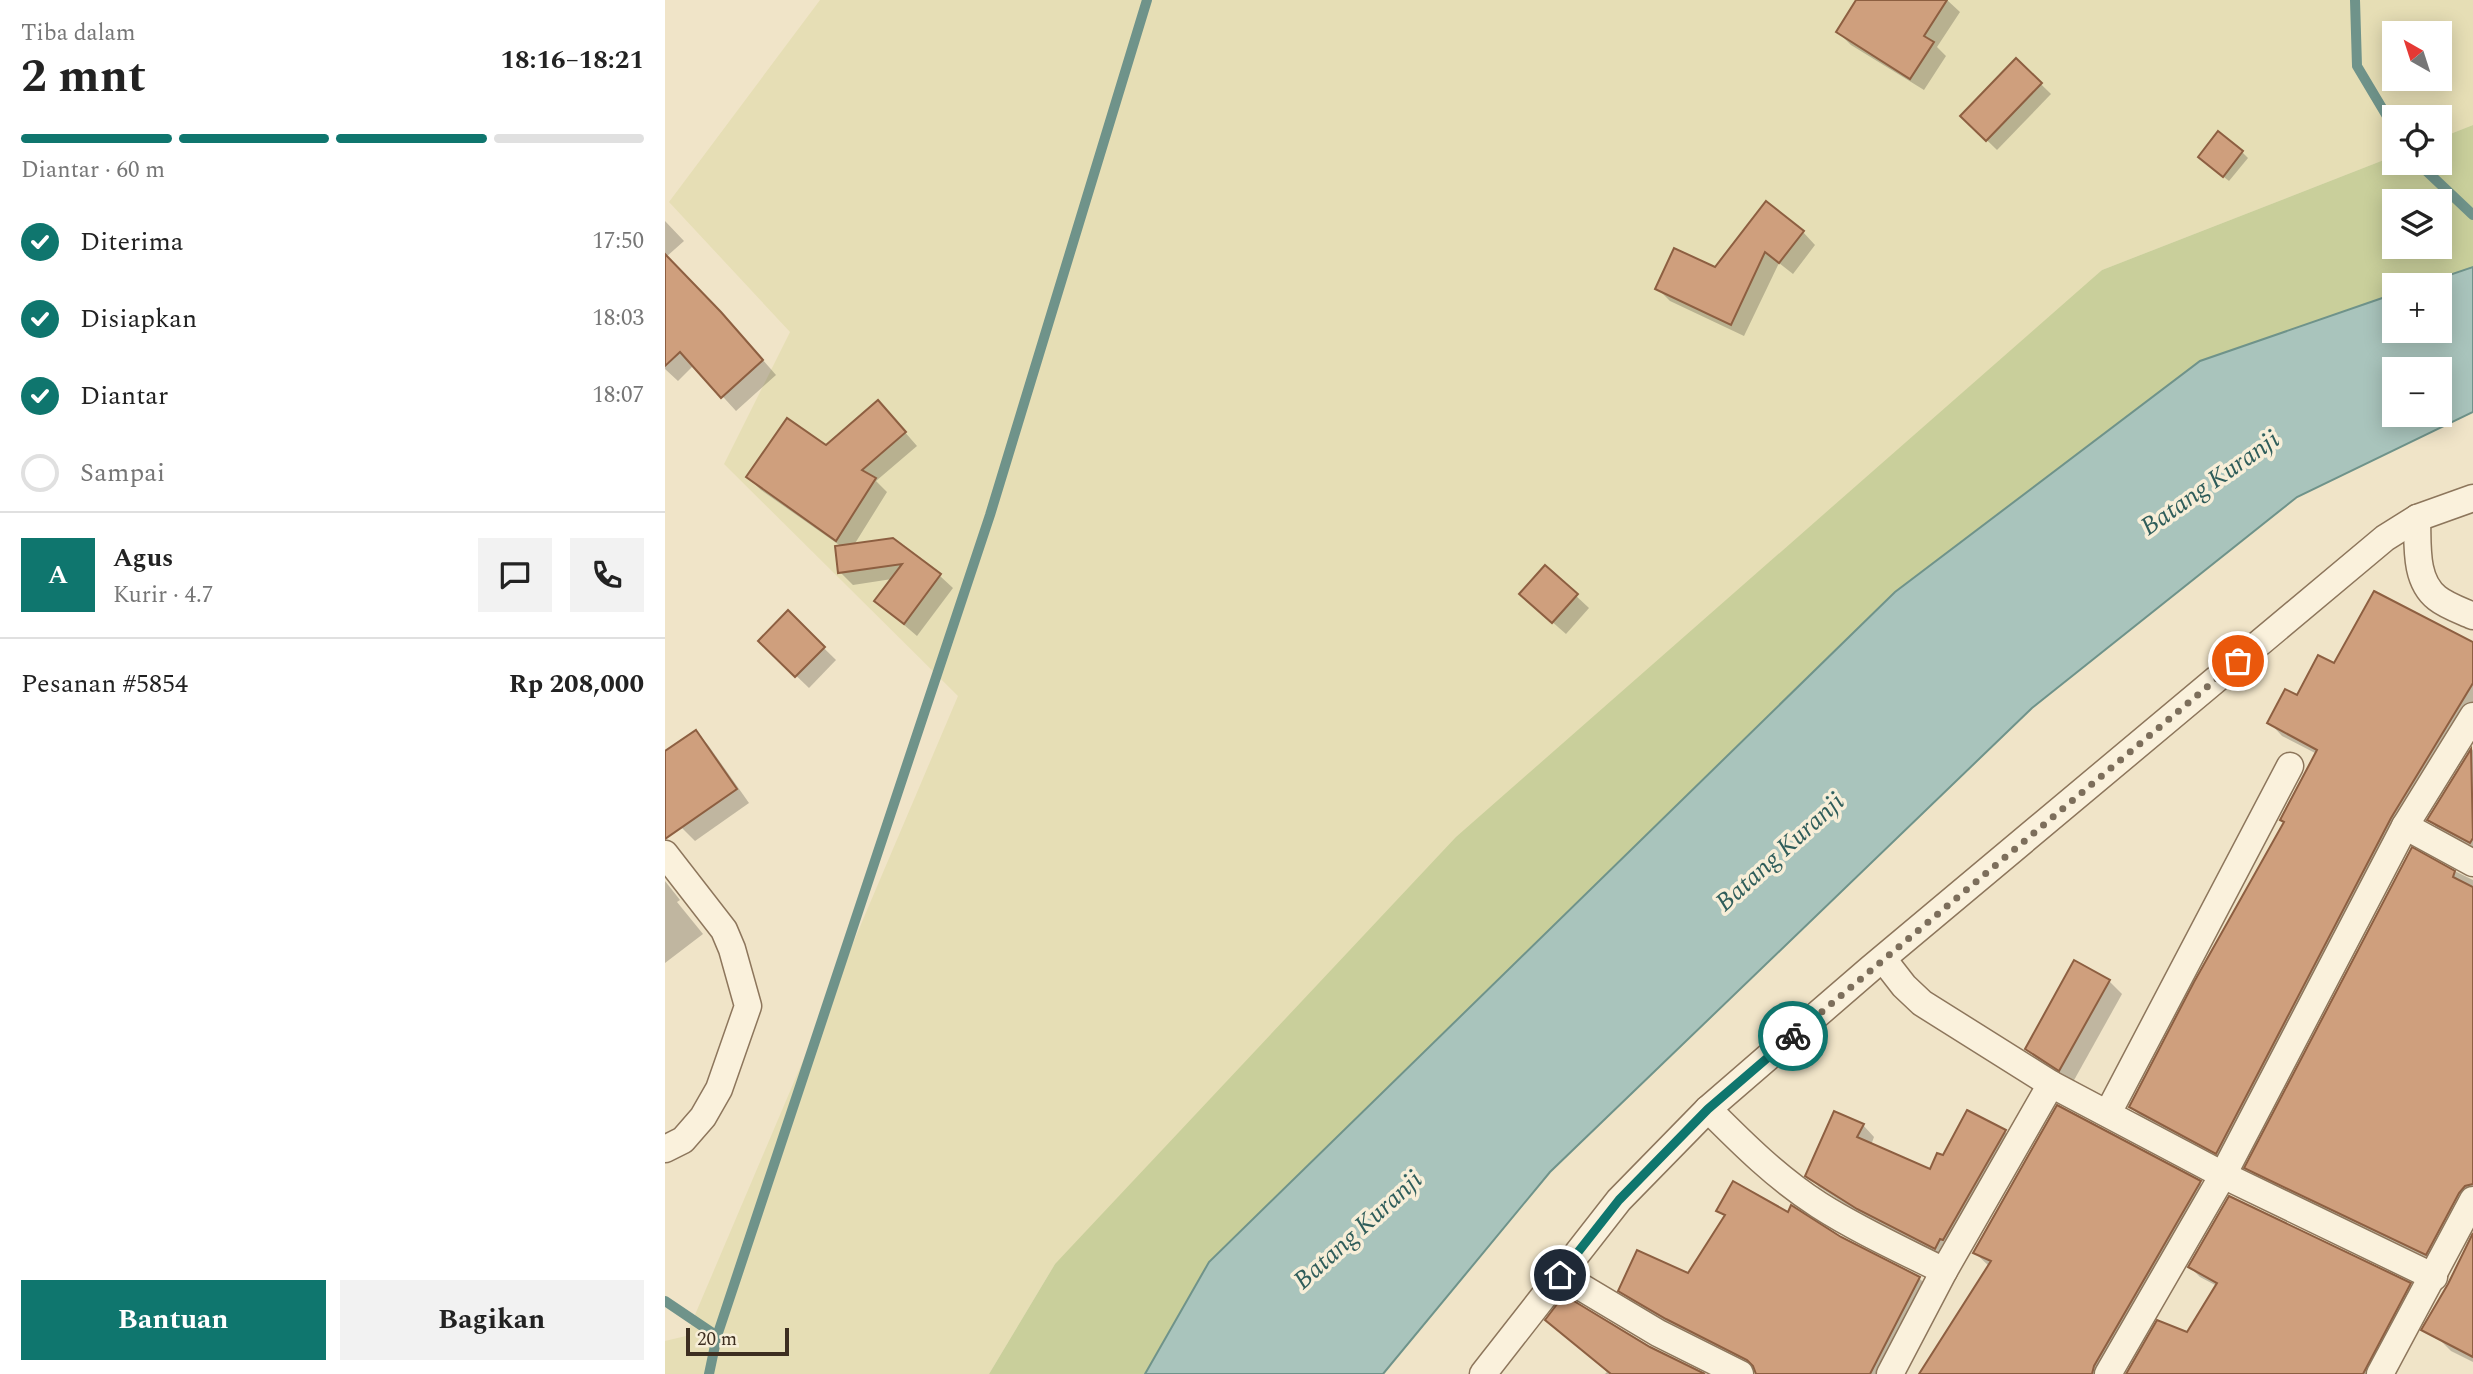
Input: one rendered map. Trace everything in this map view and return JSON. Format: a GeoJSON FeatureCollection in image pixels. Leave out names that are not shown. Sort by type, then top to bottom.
{"type":"FeatureCollection","features":[{"type":"Feature","properties":{"kind":"street"},"geometry":{"type":"LineString","coordinates":[[1483,1374],[1619,1200],[1708,1109],[2385,538],[2417,518],[2473,498]]}},
{"type":"Feature","properties":{"kind":"street"},"geometry":{"type":"LineString","coordinates":[[2417,518],[2420,569],[2426,584],[2438,598],[2473,616]]}},
{"type":"Feature","properties":{"kind":"street"},"geometry":{"type":"LineString","coordinates":[[2108,1374],[2223,1175],[2405,826],[2473,716]]}},
{"type":"Feature","properties":{"kind":"street"},"geometry":{"type":"LineString","coordinates":[[2108,1113],[2290,766]]}},
{"type":"Feature","properties":{"kind":"street"},"geometry":{"type":"LineString","coordinates":[[2405,826],[2473,863]]}},
{"type":"Feature","properties":{"kind":"street"},"geometry":{"type":"LineString","coordinates":[[665,854],[724,930],[748,1006],[719,1089],[703,1117],[683,1140],[665,1149]]}},
{"type":"Feature","properties":{"kind":"street"},"geometry":{"type":"LineString","coordinates":[[1883,959],[1904,986],[1922,1003],[2051,1084],[2223,1175],[2434,1277]]}},
{"type":"Feature","properties":{"kind":"street"},"geometry":{"type":"LineString","coordinates":[[1890,1374],[1944,1270],[2051,1084]]}},
{"type":"Feature","properties":{"kind":"street"},"geometry":{"type":"LineString","coordinates":[[1708,1109],[1750,1152],[1820,1206],[1944,1270]]}},
{"type":"Feature","properties":{"kind":"street"},"geometry":{"type":"LineString","coordinates":[[2380,1374],[2473,1200]]}},
{"type":"Feature","properties":{"kind":"street"},"geometry":{"type":"LineString","coordinates":[[1560,1275],[1658,1333],[1740,1374]]}},
{"type":"Feature","properties":{"kind":"shaded area"},"geometry":{"type":"Polygon","coordinates":[[[820,0],[2473,0],[2473,125],[2452,133],[2452,105],[2382,105],[2382,161],[2102,270],[1055,1264],[989,1374],[665,1374],[665,1341],[686,1336],[958,696],[724,464],[790,332],[669,202],[820,0]]]}},
{"type":"Feature","properties":{"kind":"green space"},"geometry":{"type":"Polygon","coordinates":[[[2473,125],[2473,267],[2452,274],[2382,273],[2382,298],[2200,361],[1895,592],[1209,1262],[1145,1374],[989,1374],[1055,1264],[1456,837],[2102,270],[2382,161],[2382,175],[2452,175],[2452,133],[2473,125]]]}},
{"type":"Feature","properties":{"kind":"water","name":"Batang Kuranji"},"geometry":{"type":"Polygon","coordinates":[[[2473,267],[2473,412],[2452,422],[2452,357],[2382,357],[2382,427],[2442,427],[2297,497],[2032,708],[1550,1172],[1383,1374],[1145,1374],[1209,1262],[1895,592],[2200,361],[2382,298],[2382,343],[2452,343],[2452,274],[2473,267]]]}},
{"type":"Feature","properties":{"kind":"building"},"geometry":{"type":"Polygon","coordinates":[[[1856,0],[1947,0],[1924,36],[1934,42],[1910,79],[1836,32],[1856,0]]]}},
{"type":"Feature","properties":{"kind":"building"},"geometry":{"type":"Polygon","coordinates":[[[2016,58],[2042,83],[1986,141],[1960,116],[2016,58]]]}},
{"type":"Feature","properties":{"kind":"building"},"geometry":{"type":"Polygon","coordinates":[[[2218,131],[2243,151],[2223,177],[2198,157],[2218,131]]]}},
{"type":"Feature","properties":{"kind":"building"},"geometry":{"type":"Polygon","coordinates":[[[1766,201],[1804,231],[1779,263],[1765,252],[1731,325],[1655,289],[1674,248],[1715,267],[1766,201]]]}},
{"type":"Feature","properties":{"kind":"building"},"geometry":{"type":"Polygon","coordinates":[[[665,254],[763,360],[721,398],[680,352],[665,366],[665,254]]]}},
{"type":"Feature","properties":{"kind":"building"},"geometry":{"type":"Polygon","coordinates":[[[878,400],[906,432],[862,470],[876,478],[836,541],[746,477],[787,418],[826,445],[878,400]]]}},
{"type":"Feature","properties":{"kind":"building"},"geometry":{"type":"Polygon","coordinates":[[[893,538],[941,574],[904,624],[874,601],[902,564],[838,573],[835,546],[893,538]]]}},
{"type":"Feature","properties":{"kind":"building"},"geometry":{"type":"Polygon","coordinates":[[[1545,565],[1578,594],[1552,623],[1519,594],[1545,565]]]}},
{"type":"Feature","properties":{"kind":"building"},"geometry":{"type":"Polygon","coordinates":[[[2374,591],[2473,642],[2473,683],[2391,818],[2216,1154],[2129,1107],[2194,982],[2284,822],[2280,820],[2317,750],[2267,723],[2285,689],[2297,695],[2318,655],[2334,663],[2374,591]]]}},
{"type":"Feature","properties":{"kind":"building"},"geometry":{"type":"Polygon","coordinates":[[[788,610],[825,647],[795,677],[758,641],[788,610]]]}},
{"type":"Feature","properties":{"kind":"building"},"geometry":{"type":"Polygon","coordinates":[[[696,730],[737,789],[665,839],[665,751],[696,730]]]}},
{"type":"Feature","properties":{"kind":"building"},"geometry":{"type":"Polygon","coordinates":[[[2471,749],[2473,838],[2470,843],[2427,820],[2471,749]]]}},
{"type":"Feature","properties":{"kind":"building"},"geometry":{"type":"Polygon","coordinates":[[[2412,847],[2455,871],[2453,877],[2473,887],[2473,1184],[2465,1186],[2459,1193],[2426,1255],[2244,1168],[2412,847]]]}},
{"type":"Feature","properties":{"kind":"building"},"geometry":{"type":"Polygon","coordinates":[[[2074,960],[2110,980],[2059,1071],[2025,1049],[2074,960]]]}},
{"type":"Feature","properties":{"kind":"building"},"geometry":{"type":"Polygon","coordinates":[[[2057,1105],[2201,1181],[2094,1366],[2092,1374],[1919,1374],[1991,1261],[1973,1253],[2057,1105]]]}},
{"type":"Feature","properties":{"kind":"building"},"geometry":{"type":"Polygon","coordinates":[[[1967,1110],[2006,1130],[1943,1240],[1940,1239],[1935,1249],[1857,1209],[1805,1176],[1834,1111],[1864,1124],[1857,1137],[1930,1169],[1937,1153],[1943,1155],[1967,1110]]]}},
{"type":"Feature","properties":{"kind":"building"},"geometry":{"type":"Polygon","coordinates":[[[1733,1181],[1788,1212],[1791,1205],[1841,1237],[1920,1277],[1870,1374],[1756,1374],[1747,1360],[1618,1291],[1637,1250],[1688,1273],[1725,1215],[1716,1211],[1733,1181]]]}},
{"type":"Feature","properties":{"kind":"building"},"geometry":{"type":"Polygon","coordinates":[[[2229,1196],[2411,1283],[2363,1374],[2126,1374],[2157,1320],[2187,1332],[2217,1283],[2188,1267],[2229,1196]]]}},
{"type":"Feature","properties":{"kind":"building"},"geometry":{"type":"Polygon","coordinates":[[[2473,1233],[2473,1357],[2421,1330],[2473,1233]]]}},
{"type":"Feature","properties":{"kind":"building"},"geometry":{"type":"Polygon","coordinates":[[[1564,1295],[1650,1347],[1705,1374],[1611,1374],[1545,1320],[1564,1295]]]}},
{"type":"Feature","properties":{"kind":"waterway"},"geometry":{"type":"LineString","coordinates":[[709,1374],[717,1336],[990,515],[1147,0]]}},
{"type":"Feature","properties":{"kind":"waterway"},"geometry":{"type":"LineString","coordinates":[[2355,0],[2357,66],[2382,108]]}},
{"type":"Feature","properties":{"kind":"waterway"},"geometry":{"type":"LineString","coordinates":[[2431,175],[2473,215]]}},
{"type":"Feature","properties":{"kind":"waterway"},"geometry":{"type":"LineString","coordinates":[[665,1301],[717,1336]]}},
{"type":"Feature","properties":{"kind":"way so far"},"geometry":{"type":"LineString","coordinates":[[1793,1036],[2238,661]]}},
{"type":"Feature","properties":{"kind":"route"},"geometry":{"type":"LineString","coordinates":[[1560,1275],[1619,1200],[1708,1109],[1793,1036]]}}]}
